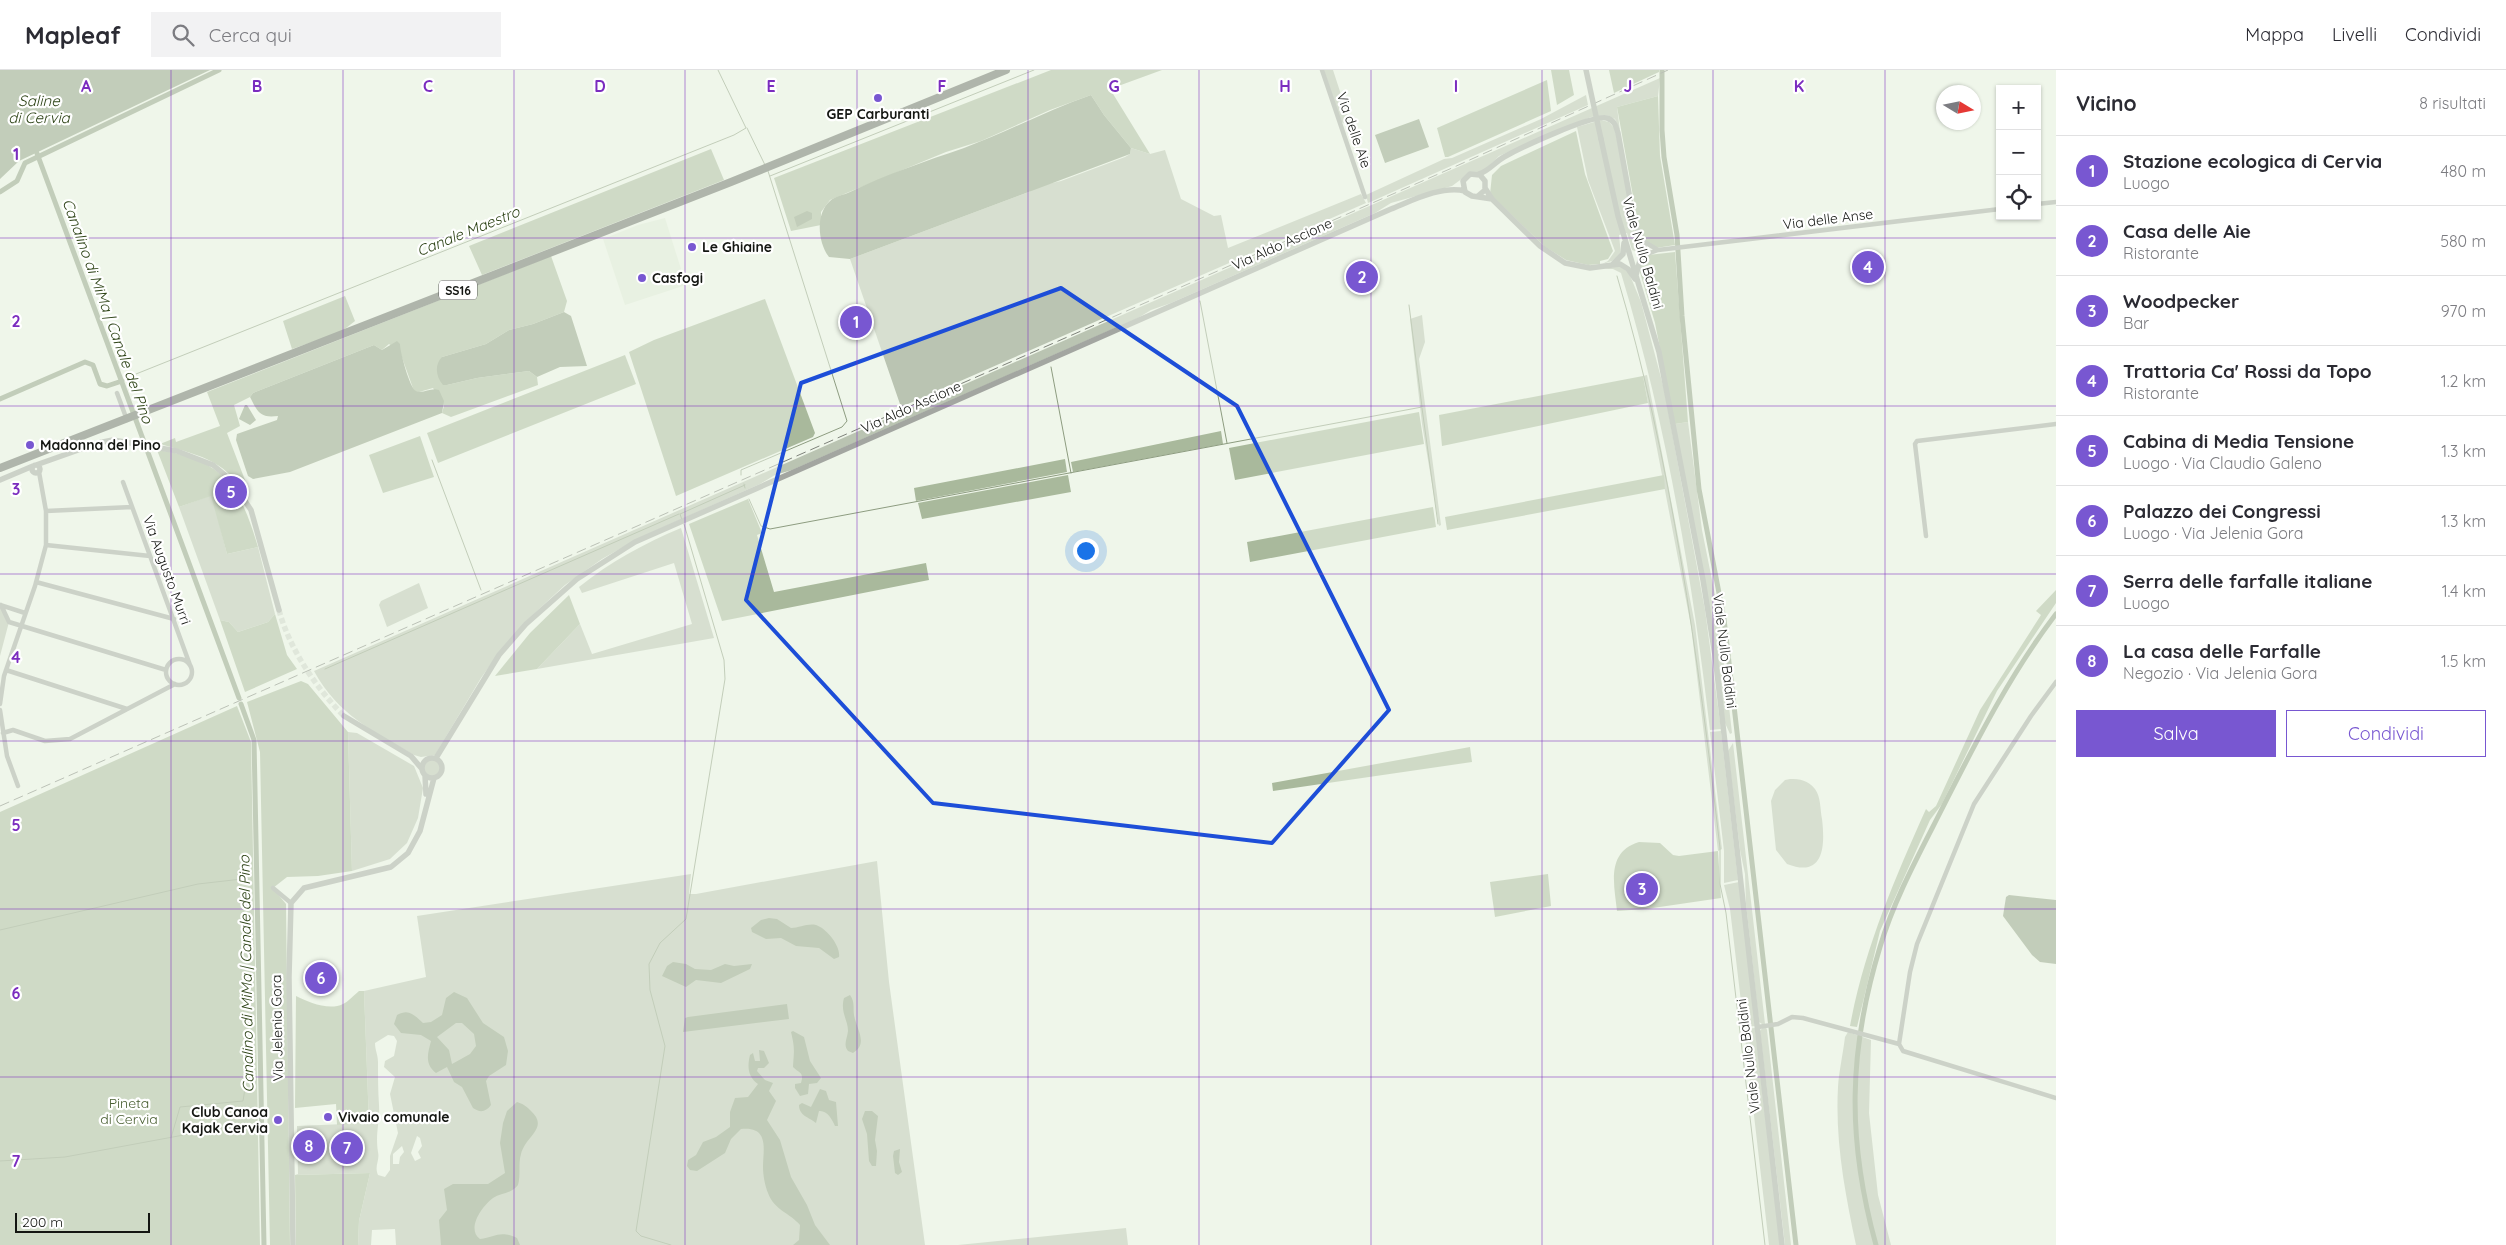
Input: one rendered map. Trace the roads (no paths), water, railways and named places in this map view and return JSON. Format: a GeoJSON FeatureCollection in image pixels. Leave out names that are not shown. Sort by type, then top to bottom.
{"type":"FeatureCollection","features":[{"type":"Feature","properties":{"kind":"main road","name":"SS16"},"geometry":{"type":"LineString","coordinates":[[2,468],[766,168],[1006,70]]}},
{"type":"Feature","properties":{"kind":"street","name":"Via delle Aie"},"geometry":{"type":"LineString","coordinates":[[1322,70],[1365,197]]}},
{"type":"Feature","properties":{"kind":"street","name":"Viale Nullo Baldini"},"geometry":{"type":"LineString","coordinates":[[1586,70],[1600,139],[1624,238],[1659,352],[1703,580],[1715,655],[1760,1026],[1782,1245]]}},
{"type":"Feature","properties":{"kind":"street"},"geometry":{"type":"LineString","coordinates":[[1450,190],[1470,174],[1479,174],[1491,168],[1516,151],[1576,125],[1599,118],[1610,120],[1616,125],[1618,132],[1634,222],[1642,240],[1652,250]]}},
{"type":"Feature","properties":{"kind":"street"},"geometry":{"type":"LineString","coordinates":[[1478,196],[1486,186],[1491,168]]}},
{"type":"Feature","properties":{"kind":"street"},"geometry":{"type":"LineString","coordinates":[[1479,174],[1492,199],[1521,225],[1540,246],[1565,263],[1590,268],[1620,264],[1628,269],[1642,292]]}},
{"type":"Feature","properties":{"kind":"street"},"geometry":{"type":"LineString","coordinates":[[1463,181],[1465,191]]}},
{"type":"Feature","properties":{"kind":"street"},"geometry":{"type":"LineString","coordinates":[[1450,190],[1465,191],[1472,196],[1492,199]]}},
{"type":"Feature","properties":{"kind":"street","name":"Via Aldo Ascione"},"geometry":{"type":"LineString","coordinates":[[436,758],[499,655],[526,624],[577,579],[635,542],[1391,209],[1450,190]]}},
{"type":"Feature","properties":{"kind":"street"},"geometry":{"type":"LineString","coordinates":[[2041,204],[2056,202]]}},
{"type":"Feature","properties":{"kind":"street","name":"Via delle Anse"},"geometry":{"type":"LineString","coordinates":[[1652,250],[1996,209]]}},
{"type":"Feature","properties":{"kind":"street"},"geometry":{"type":"LineString","coordinates":[[1613,264],[1623,254],[1624,238]]}},
{"type":"Feature","properties":{"kind":"street"},"geometry":{"type":"LineString","coordinates":[[1642,240],[1652,250]]}},
{"type":"Feature","properties":{"kind":"street"},"geometry":{"type":"LineString","coordinates":[[1627,248],[1636,253],[1652,250]]}},
{"type":"Feature","properties":{"kind":"street"},"geometry":{"type":"LineString","coordinates":[[1636,275],[1641,260],[1652,250]]}},
{"type":"Feature","properties":{"kind":"street"},"geometry":{"type":"LineString","coordinates":[[117,393],[128,419]]}},
{"type":"Feature","properties":{"kind":"street"},"geometry":{"type":"LineString","coordinates":[[1926,536],[1915,444],[1917,441],[2056,424]]}},
{"type":"Feature","properties":{"kind":"street"},"geometry":{"type":"LineString","coordinates":[[0,480],[36,470],[104,441],[140,443],[178,451],[204,460],[219,469],[231,480],[254,516],[279,610]]}},
{"type":"Feature","properties":{"kind":"street"},"geometry":{"type":"LineString","coordinates":[[0,704],[6,670],[36,582],[46,544],[46,511],[36,470]]}},
{"type":"Feature","properties":{"kind":"street","name":"Via Augusto Murri"},"geometry":{"type":"LineString","coordinates":[[123,482],[190,665]]}},
{"type":"Feature","properties":{"kind":"street"},"geometry":{"type":"LineString","coordinates":[[46,511],[132,507]]}},
{"type":"Feature","properties":{"kind":"street"},"geometry":{"type":"LineString","coordinates":[[46,544],[150,556]]}},
{"type":"Feature","properties":{"kind":"street"},"geometry":{"type":"LineString","coordinates":[[36,582],[174,619]]}},
{"type":"Feature","properties":{"kind":"street"},"geometry":{"type":"LineString","coordinates":[[0,605],[26,613]]}},
{"type":"Feature","properties":{"kind":"street"},"geometry":{"type":"LineString","coordinates":[[0,605],[9,622],[166,670]]}},
{"type":"Feature","properties":{"kind":"street"},"geometry":{"type":"LineString","coordinates":[[3,733],[13,730],[45,742],[70,739],[175,684],[185,684],[191,678],[192,672],[190,665],[184,660],[176,659],[169,663],[166,670],[169,680],[175,684]]}},
{"type":"Feature","properties":{"kind":"street"},"geometry":{"type":"LineString","coordinates":[[6,670],[127,708]]}},
{"type":"Feature","properties":{"kind":"street"},"geometry":{"type":"LineString","coordinates":[[2056,682],[2030,716],[1974,804],[1917,944],[1910,972],[1899,1044],[1903,1051],[2056,1098]]}},
{"type":"Feature","properties":{"kind":"street"},"geometry":{"type":"LineString","coordinates":[[0,710],[6,756],[18,786]]}},
{"type":"Feature","properties":{"kind":"street"},"geometry":{"type":"LineString","coordinates":[[273,888],[291,902],[304,888],[391,867],[408,853],[415,842],[434,778],[441,773],[442,764],[436,758],[426,760],[411,756],[344,716]]}},
{"type":"Feature","properties":{"kind":"street","name":"Via Aldo Ascione"},"geometry":{"type":"LineString","coordinates":[[442,764],[443,752],[449,738]]}},
{"type":"Feature","properties":{"kind":"street"},"geometry":{"type":"LineString","coordinates":[[0,757],[6,756]]}},
{"type":"Feature","properties":{"kind":"street"},"geometry":{"type":"LineString","coordinates":[[411,756],[422,768],[425,776],[426,806]]}},
{"type":"Feature","properties":{"kind":"street"},"geometry":{"type":"LineString","coordinates":[[422,768],[426,760]]}},
{"type":"Feature","properties":{"kind":"street"},"geometry":{"type":"LineString","coordinates":[[425,776],[434,778]]}},
{"type":"Feature","properties":{"kind":"street","name":"Via Jelenia Gora"},"geometry":{"type":"LineString","coordinates":[[291,902],[289,977],[292,1245]]}},
{"type":"Feature","properties":{"kind":"street"},"geometry":{"type":"LineString","coordinates":[[1760,1026],[1778,1024],[1796,1017],[1820,1021],[1899,1044]]}},
{"type":"Feature","properties":{"kind":"water","name":"Saline di Cervia"},"geometry":{"type":"Polygon","coordinates":[[[0,70],[210,70],[19,161],[0,179],[0,70]]]}},
{"type":"Feature","properties":{"kind":"water"},"geometry":{"type":"Polygon","coordinates":[[[1091,95],[1104,115],[1131,148],[1130,154],[850,259],[829,257],[825,251],[822,244],[820,221],[825,207],[834,198],[892,174],[980,142],[1091,95]]]}},
{"type":"Feature","properties":{"kind":"water"},"geometry":{"type":"Polygon","coordinates":[[[1419,119],[1429,147],[1385,163],[1375,135],[1419,119]]]}},
{"type":"Feature","properties":{"kind":"water"},"geometry":{"type":"Polygon","coordinates":[[[807,211],[812,213],[812,219],[797,227],[794,217],[807,211]]]}},
{"type":"Feature","properties":{"kind":"water"},"geometry":{"type":"Polygon","coordinates":[[[564,312],[571,316],[587,366],[560,367],[537,377],[529,371],[477,378],[447,385],[443,385],[437,375],[437,367],[442,357],[486,344],[509,330],[533,324],[564,312]]]}},
{"type":"Feature","properties":{"kind":"water"},"geometry":{"type":"Polygon","coordinates":[[[397,341],[400,344],[406,370],[414,389],[419,392],[433,389],[439,390],[444,401],[442,413],[290,472],[253,479],[248,476],[236,440],[237,434],[277,420],[278,416],[267,416],[260,413],[250,397],[253,393],[374,345],[382,350],[397,341]]]}},
{"type":"Feature","properties":{"kind":"water"},"geometry":{"type":"Polygon","coordinates":[[[245,405],[247,405],[256,420],[250,425],[239,419],[245,405]]]}},
{"type":"Feature","properties":{"kind":"water"},"geometry":{"type":"Polygon","coordinates":[[[2009,895],[2056,900],[2056,964],[2040,962],[2032,955],[2003,916],[2006,897],[2009,895]]]}},
{"type":"Feature","properties":{"kind":"water"},"geometry":{"type":"Polygon","coordinates":[[[777,919],[791,928],[810,925],[820,927],[835,943],[838,948],[839,957],[834,959],[819,948],[796,946],[781,938],[766,939],[752,932],[751,928],[761,920],[777,919]]]}},
{"type":"Feature","properties":{"kind":"water"},"geometry":{"type":"Polygon","coordinates":[[[673,962],[686,964],[695,969],[711,970],[725,964],[734,966],[752,964],[750,969],[721,983],[696,980],[686,987],[662,976],[667,966],[673,962]]]}},
{"type":"Feature","properties":{"kind":"water"},"geometry":{"type":"Polygon","coordinates":[[[454,992],[467,998],[483,1023],[504,1037],[508,1051],[506,1065],[489,1076],[486,1081],[491,1105],[485,1110],[478,1111],[473,1108],[462,1087],[454,1082],[447,1067],[436,1073],[432,1070],[428,1062],[431,1041],[421,1035],[401,1033],[394,1024],[397,1015],[405,1012],[411,1013],[423,1023],[431,1022],[442,1015],[446,998],[454,992]],[[456,1023],[437,1037],[449,1050],[452,1064],[470,1054],[476,1046],[474,1034],[462,1023],[456,1023]]]}},
{"type":"Feature","properties":{"kind":"water"},"geometry":{"type":"Polygon","coordinates":[[[850,995],[861,1040],[858,1049],[853,1053],[848,1051],[846,1046],[848,1027],[843,1008],[844,998],[850,995]]]}},
{"type":"Feature","properties":{"kind":"water"},"geometry":{"type":"Polygon","coordinates":[[[787,1004],[789,1019],[683,1032],[685,1018],[688,1017],[787,1004]]]}},
{"type":"Feature","properties":{"kind":"water"},"geometry":{"type":"Polygon","coordinates":[[[793,1031],[804,1037],[810,1061],[821,1078],[817,1083],[809,1084],[808,1094],[800,1096],[795,1088],[795,1084],[801,1083],[802,1077],[793,1067],[794,1050],[791,1032],[793,1031]]]}},
{"type":"Feature","properties":{"kind":"water"},"geometry":{"type":"Polygon","coordinates":[[[759,1050],[764,1051],[769,1063],[764,1068],[758,1068],[757,1071],[765,1080],[773,1083],[769,1091],[776,1101],[767,1120],[780,1140],[791,1177],[807,1205],[815,1225],[830,1245],[793,1245],[799,1240],[800,1225],[774,1203],[768,1193],[763,1173],[763,1140],[757,1131],[741,1129],[731,1139],[725,1153],[697,1171],[690,1170],[687,1166],[688,1160],[696,1155],[703,1142],[716,1137],[730,1127],[730,1112],[735,1098],[748,1097],[758,1084],[750,1075],[749,1064],[750,1055],[753,1053],[755,1061],[760,1061],[759,1050]]]}},
{"type":"Feature","properties":{"kind":"water"},"geometry":{"type":"Polygon","coordinates":[[[820,1089],[826,1091],[829,1100],[836,1102],[838,1126],[835,1126],[827,1113],[819,1111],[816,1123],[805,1116],[799,1109],[799,1105],[802,1103],[811,1107],[820,1089]]]}},
{"type":"Feature","properties":{"kind":"water"},"geometry":{"type":"Polygon","coordinates":[[[517,1102],[529,1109],[536,1116],[538,1122],[535,1132],[521,1154],[518,1185],[509,1192],[496,1196],[489,1202],[477,1218],[475,1230],[476,1235],[480,1239],[506,1234],[517,1238],[520,1245],[441,1245],[439,1220],[447,1210],[444,1189],[453,1184],[488,1184],[505,1173],[500,1143],[503,1123],[507,1111],[517,1102]]]}},
{"type":"Feature","properties":{"kind":"water"},"geometry":{"type":"Polygon","coordinates":[[[865,1111],[872,1111],[878,1116],[875,1140],[877,1151],[876,1166],[872,1166],[869,1161],[867,1134],[862,1119],[865,1111]]]}},
{"type":"Feature","properties":{"kind":"water"},"geometry":{"type":"Polygon","coordinates":[[[900,1149],[899,1162],[902,1172],[898,1175],[895,1173],[893,1156],[894,1151],[900,1149]]]}},
{"type":"Feature","properties":{"kind":"waterway"},"geometry":{"type":"LineString","coordinates":[[0,192],[17,181],[25,163],[219,70]]}},
{"type":"Feature","properties":{"kind":"waterway","name":"Canale Maestro"},"geometry":{"type":"LineString","coordinates":[[136,374],[734,135],[746,128],[718,70]]}},
{"type":"Feature","properties":{"kind":"waterway"},"geometry":{"type":"LineString","coordinates":[[770,176],[1034,70]]}},
{"type":"Feature","properties":{"kind":"waterway"},"geometry":{"type":"LineString","coordinates":[[1662,70],[1664,157],[1677,235],[1682,316],[1699,489],[1724,619],[1796,1245]]}},
{"type":"Feature","properties":{"kind":"waterway"},"geometry":{"type":"LineString","coordinates":[[747,128],[765,165]]}},
{"type":"Feature","properties":{"kind":"waterway","name":"Canalino di MiMa | Canale del Pino"},"geometry":{"type":"LineString","coordinates":[[35,148],[239,698]]}},
{"type":"Feature","properties":{"kind":"waterway"},"geometry":{"type":"LineString","coordinates":[[741,475],[741,470],[842,427],[847,421],[768,171]]}},
{"type":"Feature","properties":{"kind":"waterway"},"geometry":{"type":"LineString","coordinates":[[1617,276],[1636,346],[1668,488],[1692,632],[1720,848],[1720,884],[1726,913],[1765,1245]]}},
{"type":"Feature","properties":{"kind":"waterway"},"geometry":{"type":"LineString","coordinates":[[1200,301],[1227,443]]}},
{"type":"Feature","properties":{"kind":"waterway"},"geometry":{"type":"LineString","coordinates":[[749,499],[761,526],[770,529],[1422,407],[1409,305]]}},
{"type":"Feature","properties":{"kind":"waterway"},"geometry":{"type":"LineString","coordinates":[[0,399],[85,362],[93,365],[100,384],[107,386],[122,381]]}},
{"type":"Feature","properties":{"kind":"waterway"},"geometry":{"type":"LineString","coordinates":[[1051,367],[1071,473]]}},
{"type":"Feature","properties":{"kind":"waterway"},"geometry":{"type":"LineString","coordinates":[[1422,408],[1438,524]]}},
{"type":"Feature","properties":{"kind":"waterway"},"geometry":{"type":"LineString","coordinates":[[432,460],[481,590]]}},
{"type":"Feature","properties":{"kind":"waterway"},"geometry":{"type":"LineString","coordinates":[[744,484],[745,488]]}},
{"type":"Feature","properties":{"kind":"waterway"},"geometry":{"type":"LineString","coordinates":[[682,520],[680,514],[745,485]]}},
{"type":"Feature","properties":{"kind":"waterway"},"geometry":{"type":"LineString","coordinates":[[325,669],[679,514]]}},
{"type":"Feature","properties":{"kind":"waterway"},"geometry":{"type":"LineString","coordinates":[[671,1245],[641,1236],[636,1231],[665,1046],[650,990],[649,964],[660,943],[686,919],[725,679],[724,660],[684,524]]}},
{"type":"Feature","properties":{"kind":"waterway"},"geometry":{"type":"LineString","coordinates":[[1876,1245],[1860,1169],[1855,1096],[1862,1023],[1869,986],[1880,947],[1893,909],[1910,872],[1971,751],[2025,658],[2056,614]]}},
{"type":"Feature","properties":{"kind":"waterway","name":"Canalino di MiMa | Canale del Pino"},"geometry":{"type":"LineString","coordinates":[[241,704],[254,740],[264,1245]]}},
{"type":"Feature","properties":{"kind":"waterway"},"geometry":{"type":"LineString","coordinates":[[0,930],[198,884],[242,879]]}},
{"type":"Feature","properties":{"kind":"waterway"},"geometry":{"type":"LineString","coordinates":[[171,1138],[180,1107],[243,1101],[247,1076]]}},
{"type":"Feature","properties":{"kind":"waterway"},"geometry":{"type":"LineString","coordinates":[[0,1161],[65,1157],[243,1124]]}},
{"type":"Feature","properties":{"kind":"tunnel"},"geometry":{"type":"LineString","coordinates":[[279,610],[289,639],[305,667],[323,693],[344,716]]}},
{"type":"Feature","properties":{"kind":"railway"},"geometry":{"type":"LineString","coordinates":[[0,806],[1452,168],[1668,70]]}},
{"type":"Feature","properties":{"kind":"place","name":"GEP Carburanti"},"geometry":{"type":"Point","coordinates":[878,98]}},
{"type":"Feature","properties":{"kind":"place","name":"Le Ghiaine"},"geometry":{"type":"Point","coordinates":[692,247]}},
{"type":"Feature","properties":{"kind":"place","name":"Trattoria Ca' Rossi da Topo"},"geometry":{"type":"Point","coordinates":[1868,267]}},
{"type":"Feature","properties":{"kind":"place","name":"Casa delle Aie"},"geometry":{"type":"Point","coordinates":[1362,277]}},
{"type":"Feature","properties":{"kind":"place","name":"Casfogi"},"geometry":{"type":"Point","coordinates":[642,278]}},
{"type":"Feature","properties":{"kind":"place","name":"Stazione ecologica di Cervia"},"geometry":{"type":"Point","coordinates":[856,322]}},
{"type":"Feature","properties":{"kind":"place","name":"Madonna del Pino"},"geometry":{"type":"Point","coordinates":[30,445]}},
{"type":"Feature","properties":{"kind":"place","name":"Cabina di Media Tensione"},"geometry":{"type":"Point","coordinates":[231,492]}},
{"type":"Feature","properties":{"kind":"place","name":"Woodpecker"},"geometry":{"type":"Point","coordinates":[1642,889]}},
{"type":"Feature","properties":{"kind":"place","name":"Palazzo dei Congressi"},"geometry":{"type":"Point","coordinates":[321,978]}},
{"type":"Feature","properties":{"kind":"place","name":"Vivaio comunale"},"geometry":{"type":"Point","coordinates":[328,1117]}},
{"type":"Feature","properties":{"kind":"place","name":"Club Canoa Kajak Cervia"},"geometry":{"type":"Point","coordinates":[278,1120]}},
{"type":"Feature","properties":{"kind":"place","name":"La casa delle Farfalle"},"geometry":{"type":"Point","coordinates":[309,1146]}},
{"type":"Feature","properties":{"kind":"place","name":"Serra delle farfalle italiane"},"geometry":{"type":"Point","coordinates":[347,1148]}},
{"type":"Feature","properties":{"kind":"park label","name":"Pineta di Cervia"},"geometry":{"type":"Point","coordinates":[129,1112]}}]}
